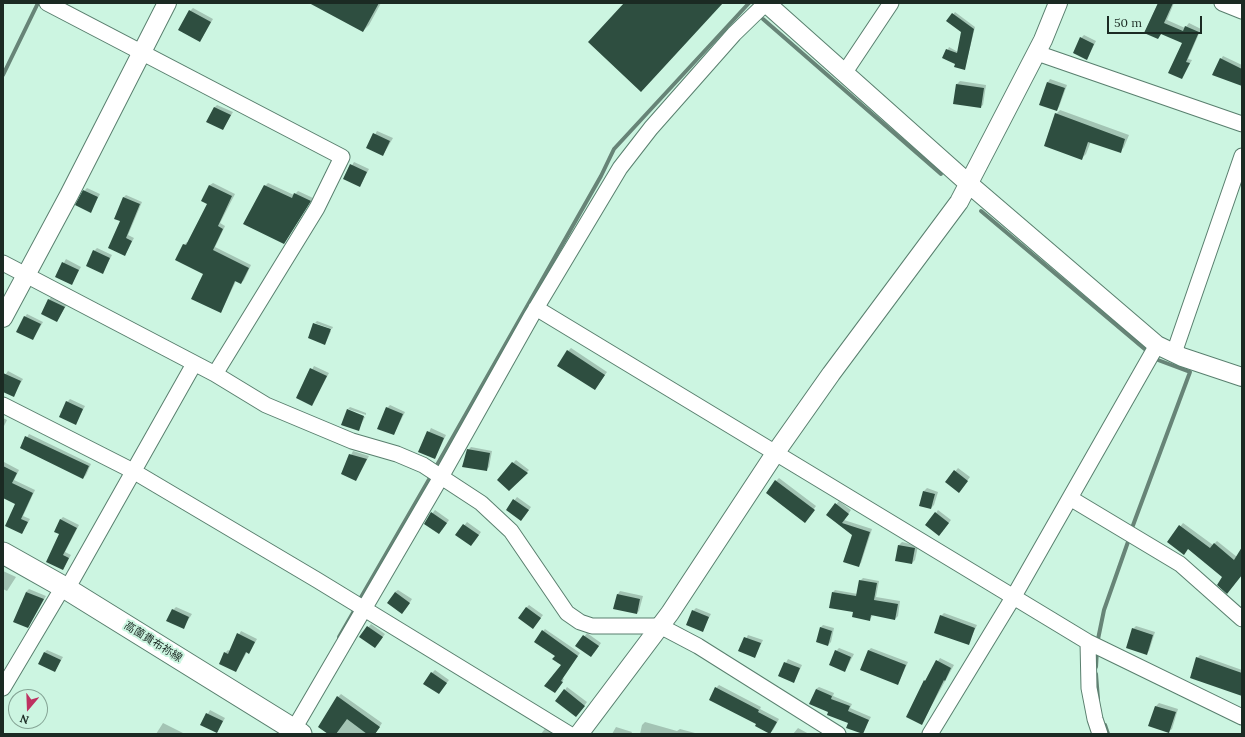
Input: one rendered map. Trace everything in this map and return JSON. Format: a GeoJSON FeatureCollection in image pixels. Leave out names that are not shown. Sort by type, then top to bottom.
{"type":"FeatureCollection","features":[{"type":"Feature","properties":{"kind":"main road","name":"高薗貴布祢線"},"geometry":{"type":"LineString","coordinates":[[3,553],[65,588],[295,733]]}},
{"type":"Feature","properties":{"kind":"street"},"geometry":{"type":"LineString","coordinates":[[47,3],[342,157],[317,208],[215,374]]}},
{"type":"Feature","properties":{"kind":"street"},"geometry":{"type":"LineString","coordinates":[[3,318],[69,195],[167,3]]}},
{"type":"Feature","properties":{"kind":"street"},"geometry":{"type":"LineString","coordinates":[[295,733],[536,308],[623,163],[651,128],[734,34],[766,3],[969,184],[1157,345],[1174,353],[1242,377]]}},
{"type":"Feature","properties":{"kind":"street"},"geometry":{"type":"LineString","coordinates":[[845,72],[891,3]]}},
{"type":"Feature","properties":{"kind":"street"},"geometry":{"type":"LineString","coordinates":[[579,734],[660,626],[830,374],[959,202],[1037,53],[1058,3]]}},
{"type":"Feature","properties":{"kind":"street"},"geometry":{"type":"LineString","coordinates":[[1222,3],[1242,11]]}},
{"type":"Feature","properties":{"kind":"street"},"geometry":{"type":"LineString","coordinates":[[1037,53],[1242,124]]}},
{"type":"Feature","properties":{"kind":"street"},"geometry":{"type":"LineString","coordinates":[[1174,353],[1242,156]]}},
{"type":"Feature","properties":{"kind":"street"},"geometry":{"type":"LineString","coordinates":[[3,263],[215,374],[266,405],[352,441],[397,454],[423,465],[481,503],[511,530],[567,613],[580,622],[592,626],[660,626],[698,646],[838,734]]}},
{"type":"Feature","properties":{"kind":"street"},"geometry":{"type":"LineString","coordinates":[[536,308],[1094,644],[1242,717]]}},
{"type":"Feature","properties":{"kind":"street"},"geometry":{"type":"LineString","coordinates":[[930,734],[1014,596],[1157,345]]}},
{"type":"Feature","properties":{"kind":"street"},"geometry":{"type":"LineString","coordinates":[[3,688],[65,588],[194,364]]}},
{"type":"Feature","properties":{"kind":"street"},"geometry":{"type":"LineString","coordinates":[[3,404],[133,471],[569,734]]}},
{"type":"Feature","properties":{"kind":"street"},"geometry":{"type":"LineString","coordinates":[[1070,498],[1180,564],[1242,619]]}},
{"type":"Feature","properties":{"kind":"street"},"geometry":{"type":"LineString","coordinates":[[1094,644],[1089,688],[1095,719],[1100,734]]}},
{"type":"Feature","properties":{"kind":"building"},"geometry":{"type":"Polygon","coordinates":[[[309,3],[379,3],[363,32],[309,3]]]}},
{"type":"Feature","properties":{"kind":"building"},"geometry":{"type":"Polygon","coordinates":[[[624,3],[723,3],[641,92],[588,42],[624,3]]]}},
{"type":"Feature","properties":{"kind":"building"},"geometry":{"type":"Polygon","coordinates":[[[1158,3],[1173,3],[1164,23],[1183,31],[1185,26],[1199,32],[1186,62],[1190,63],[1182,79],[1168,73],[1182,43],[1161,34],[1158,39],[1144,33],[1158,3]]]}},
{"type":"Feature","properties":{"kind":"building"},"geometry":{"type":"Polygon","coordinates":[[[189,10],[211,22],[200,42],[178,30],[189,10]]]}},
{"type":"Feature","properties":{"kind":"building"},"geometry":{"type":"Polygon","coordinates":[[[952,13],[974,29],[965,70],[954,67],[955,64],[942,58],[946,49],[957,53],[961,32],[946,21],[952,13]]]}},
{"type":"Feature","properties":{"kind":"building"},"geometry":{"type":"Polygon","coordinates":[[[1080,37],[1094,44],[1087,60],[1073,53],[1080,37]]]}},
{"type":"Feature","properties":{"kind":"building"},"geometry":{"type":"Polygon","coordinates":[[[1220,58],[1242,69],[1242,86],[1212,75],[1220,58]]]}},
{"type":"Feature","properties":{"kind":"building"},"geometry":{"type":"Polygon","coordinates":[[[1047,82],[1065,88],[1057,111],[1039,105],[1047,82]]]}},
{"type":"Feature","properties":{"kind":"building"},"geometry":{"type":"Polygon","coordinates":[[[956,84],[984,88],[981,108],[953,104],[956,84]]]}},
{"type":"Feature","properties":{"kind":"building"},"geometry":{"type":"Polygon","coordinates":[[[214,107],[231,115],[223,130],[206,122],[214,107]]]}},
{"type":"Feature","properties":{"kind":"building"},"geometry":{"type":"Polygon","coordinates":[[[1055,113],[1125,139],[1121,153],[1088,142],[1082,160],[1044,146],[1055,113]]]}},
{"type":"Feature","properties":{"kind":"building"},"geometry":{"type":"Polygon","coordinates":[[[373,133],[390,141],[383,156],[366,148],[373,133]]]}},
{"type":"Feature","properties":{"kind":"building"},"geometry":{"type":"Polygon","coordinates":[[[350,164],[367,172],[360,187],[343,179],[350,164]]]}},
{"type":"Feature","properties":{"kind":"building"},"geometry":{"type":"Polygon","coordinates":[[[209,185],[232,196],[218,226],[223,229],[213,250],[249,268],[241,284],[235,281],[221,313],[191,299],[203,274],[175,260],[183,244],[186,245],[207,204],[201,201],[209,185]]]}},
{"type":"Feature","properties":{"kind":"building"},"geometry":{"type":"Polygon","coordinates":[[[264,185],[292,198],[294,193],[311,201],[284,244],[243,224],[264,185]]]}},
{"type":"Feature","properties":{"kind":"building"},"geometry":{"type":"Polygon","coordinates":[[[83,190],[98,197],[91,213],[75,205],[83,190]]]}},
{"type":"Feature","properties":{"kind":"building"},"geometry":{"type":"Polygon","coordinates":[[[123,197],[140,204],[126,238],[132,241],[125,256],[108,248],[120,221],[114,219],[123,197]]]}},
{"type":"Feature","properties":{"kind":"building"},"geometry":{"type":"Polygon","coordinates":[[[93,250],[110,258],[103,274],[86,266],[93,250]]]}},
{"type":"Feature","properties":{"kind":"building"},"geometry":{"type":"Polygon","coordinates":[[[62,262],[79,270],[72,285],[55,277],[62,262]]]}},
{"type":"Feature","properties":{"kind":"building"},"geometry":{"type":"Polygon","coordinates":[[[48,299],[65,307],[57,322],[41,314],[48,299]]]}},
{"type":"Feature","properties":{"kind":"building"},"geometry":{"type":"Polygon","coordinates":[[[24,316],[41,324],[33,340],[16,332],[24,316]]]}},
{"type":"Feature","properties":{"kind":"building"},"geometry":{"type":"Polygon","coordinates":[[[313,323],[331,329],[325,345],[308,338],[313,323]]]}},
{"type":"Feature","properties":{"kind":"building"},"geometry":{"type":"Polygon","coordinates":[[[567,350],[605,375],[595,390],[557,366],[567,350]]]}},
{"type":"Feature","properties":{"kind":"building"},"geometry":{"type":"Polygon","coordinates":[[[310,368],[327,376],[312,406],[296,398],[310,368]]]}},
{"type":"Feature","properties":{"kind":"building"},"geometry":{"type":"Polygon","coordinates":[[[3,373],[21,381],[14,397],[3,392],[3,373]]]}},
{"type":"Feature","properties":{"kind":"building"},"geometry":{"type":"Polygon","coordinates":[[[66,401],[83,409],[76,425],[59,417],[66,401]]]}},
{"type":"Feature","properties":{"kind":"building"},"geometry":{"type":"Polygon","coordinates":[[[386,407],[403,414],[394,435],[377,429],[386,407]]]}},
{"type":"Feature","properties":{"kind":"building"},"geometry":{"type":"Polygon","coordinates":[[[347,409],[364,416],[359,431],[341,425],[347,409]]]}},
{"type":"Feature","properties":{"kind":"building"},"geometry":{"type":"Polygon","coordinates":[[[427,431],[444,438],[435,459],[418,452],[427,431]]]}},
{"type":"Feature","properties":{"kind":"building"},"geometry":{"type":"Polygon","coordinates":[[[25,436],[89,466],[83,479],[20,448],[25,436]]]}},
{"type":"Feature","properties":{"kind":"building"},"geometry":{"type":"Polygon","coordinates":[[[467,449],[490,453],[487,471],[462,467],[467,449]]]}},
{"type":"Feature","properties":{"kind":"building"},"geometry":{"type":"Polygon","coordinates":[[[349,454],[367,459],[356,481],[341,474],[349,454]]]}},
{"type":"Feature","properties":{"kind":"building"},"geometry":{"type":"Polygon","coordinates":[[[512,462],[528,473],[509,491],[497,480],[512,462]]]}},
{"type":"Feature","properties":{"kind":"building"},"geometry":{"type":"Polygon","coordinates":[[[3,466],[17,473],[12,483],[33,493],[21,519],[28,522],[22,534],[5,526],[15,504],[3,498],[3,466]]]}},
{"type":"Feature","properties":{"kind":"building"},"geometry":{"type":"Polygon","coordinates":[[[954,470],[968,481],[959,493],[945,482],[954,470]]]}},
{"type":"Feature","properties":{"kind":"building"},"geometry":{"type":"Polygon","coordinates":[[[775,480],[815,510],[805,523],[766,493],[775,480]]]}},
{"type":"Feature","properties":{"kind":"building"},"geometry":{"type":"Polygon","coordinates":[[[923,491],[935,494],[931,509],[919,506],[923,491]]]}},
{"type":"Feature","properties":{"kind":"building"},"geometry":{"type":"Polygon","coordinates":[[[513,499],[529,510],[521,521],[506,510],[513,499]]]}},
{"type":"Feature","properties":{"kind":"building"},"geometry":{"type":"Polygon","coordinates":[[[835,503],[849,514],[842,523],[870,532],[859,567],[843,562],[852,535],[826,515],[835,503]]]}},
{"type":"Feature","properties":{"kind":"building"},"geometry":{"type":"Polygon","coordinates":[[[431,512],[447,523],[439,534],[424,524],[431,512]]]}},
{"type":"Feature","properties":{"kind":"building"},"geometry":{"type":"Polygon","coordinates":[[[935,512],[949,523],[939,536],[925,525],[935,512]]]}},
{"type":"Feature","properties":{"kind":"building"},"geometry":{"type":"Polygon","coordinates":[[[60,519],[77,528],[63,555],[69,558],[63,570],[46,562],[59,534],[54,532],[60,519]]]}},
{"type":"Feature","properties":{"kind":"building"},"geometry":{"type":"Polygon","coordinates":[[[463,524],[479,535],[471,546],[455,535],[463,524]]]}},
{"type":"Feature","properties":{"kind":"building"},"geometry":{"type":"Polygon","coordinates":[[[1179,525],[1210,548],[1214,543],[1234,560],[1242,547],[1242,575],[1227,594],[1217,585],[1222,577],[1188,549],[1184,555],[1167,542],[1179,525]]]}},
{"type":"Feature","properties":{"kind":"building"},"geometry":{"type":"Polygon","coordinates":[[[898,545],[915,548],[912,564],[895,561],[898,545]]]}},
{"type":"Feature","properties":{"kind":"building"},"geometry":{"type":"Polygon","coordinates":[[[859,580],[877,583],[874,600],[898,604],[895,620],[871,615],[870,621],[852,617],[853,612],[829,608],[832,592],[856,596],[859,580]]]}},
{"type":"Feature","properties":{"kind":"building"},"geometry":{"type":"Polygon","coordinates":[[[26,592],[44,599],[28,628],[13,622],[26,592]]]}},
{"type":"Feature","properties":{"kind":"building"},"geometry":{"type":"Polygon","coordinates":[[[395,592],[410,603],[402,614],[387,603],[395,592]]]}},
{"type":"Feature","properties":{"kind":"building"},"geometry":{"type":"Polygon","coordinates":[[[617,594],[640,599],[637,614],[613,609],[617,594]]]}},
{"type":"Feature","properties":{"kind":"building"},"geometry":{"type":"Polygon","coordinates":[[[526,607],[541,618],[533,629],[518,618],[526,607]]]}},
{"type":"Feature","properties":{"kind":"building"},"geometry":{"type":"Polygon","coordinates":[[[172,609],[189,617],[184,629],[166,621],[172,609]]]}},
{"type":"Feature","properties":{"kind":"building"},"geometry":{"type":"Polygon","coordinates":[[[692,610],[709,617],[703,632],[686,625],[692,610]]]}},
{"type":"Feature","properties":{"kind":"building"},"geometry":{"type":"Polygon","coordinates":[[[940,615],[975,628],[969,645],[934,633],[940,615]]]}},
{"type":"Feature","properties":{"kind":"building"},"geometry":{"type":"Polygon","coordinates":[[[367,626],[383,637],[375,648],[359,637],[367,626]]]}},
{"type":"Feature","properties":{"kind":"building"},"geometry":{"type":"Polygon","coordinates":[[[820,627],[832,631],[828,646],[816,642],[820,627]]]}},
{"type":"Feature","properties":{"kind":"building"},"geometry":{"type":"Polygon","coordinates":[[[1132,628],[1153,635],[1147,655],[1126,648],[1132,628]]]}},
{"type":"Feature","properties":{"kind":"building"},"geometry":{"type":"Polygon","coordinates":[[[542,630],[578,656],[561,681],[563,682],[555,693],[544,686],[561,665],[552,659],[555,656],[534,642],[542,630]]]}},
{"type":"Feature","properties":{"kind":"building"},"geometry":{"type":"Polygon","coordinates":[[[237,633],[255,642],[249,654],[246,652],[236,672],[219,664],[224,652],[228,654],[237,633]]]}},
{"type":"Feature","properties":{"kind":"building"},"geometry":{"type":"Polygon","coordinates":[[[583,635],[599,646],[591,657],[575,646],[583,635]]]}},
{"type":"Feature","properties":{"kind":"building"},"geometry":{"type":"Polygon","coordinates":[[[744,637],[761,643],[755,658],[738,651],[744,637]]]}},
{"type":"Feature","properties":{"kind":"building"},"geometry":{"type":"Polygon","coordinates":[[[835,650],[851,657],[845,672],[829,665],[835,650]]]}},
{"type":"Feature","properties":{"kind":"building"},"geometry":{"type":"Polygon","coordinates":[[[868,650],[906,665],[898,685],[860,670],[868,650]]]}},
{"type":"Feature","properties":{"kind":"building"},"geometry":{"type":"Polygon","coordinates":[[[44,652],[61,660],[55,672],[38,664],[44,652]]]}},
{"type":"Feature","properties":{"kind":"building"},"geometry":{"type":"Polygon","coordinates":[[[1196,657],[1242,673],[1242,696],[1190,678],[1196,657]]]}},
{"type":"Feature","properties":{"kind":"building"},"geometry":{"type":"Polygon","coordinates":[[[936,660],[951,668],[922,725],[906,717],[924,680],[925,681],[936,660]]]}},
{"type":"Feature","properties":{"kind":"building"},"geometry":{"type":"Polygon","coordinates":[[[784,662],[800,668],[794,683],[778,676],[784,662]]]}},
{"type":"Feature","properties":{"kind":"building"},"geometry":{"type":"Polygon","coordinates":[[[431,672],[447,683],[439,694],[423,684],[431,672]]]}},
{"type":"Feature","properties":{"kind":"building"},"geometry":{"type":"Polygon","coordinates":[[[715,687],[759,710],[758,712],[777,722],[770,734],[755,726],[756,724],[709,700],[715,687]]]}},
{"type":"Feature","properties":{"kind":"building"},"geometry":{"type":"Polygon","coordinates":[[[564,689],[585,706],[576,717],[555,701],[564,689]]]}},
{"type":"Feature","properties":{"kind":"building"},"geometry":{"type":"Polygon","coordinates":[[[816,689],[832,696],[831,699],[850,706],[848,711],[869,720],[863,734],[846,728],[848,723],[827,715],[828,712],[809,704],[816,689]]]}},
{"type":"Feature","properties":{"kind":"building"},"geometry":{"type":"Polygon","coordinates":[[[337,696],[380,727],[375,734],[367,734],[347,719],[336,734],[328,734],[318,727],[337,696]]]}},
{"type":"Feature","properties":{"kind":"building"},"geometry":{"type":"Polygon","coordinates":[[[1155,706],[1176,712],[1169,733],[1148,726],[1155,706]]]}},
{"type":"Feature","properties":{"kind":"building"},"geometry":{"type":"Polygon","coordinates":[[[206,713],[223,721],[217,733],[200,725],[206,713]]]}},
{"type":"Feature","properties":{"kind":"waterway"},"geometry":{"type":"LineString","coordinates":[[3,75],[38,3]]}},
{"type":"Feature","properties":{"kind":"waterway"},"geometry":{"type":"LineString","coordinates":[[437,465],[601,176],[614,149],[749,3]]}},
{"type":"Feature","properties":{"kind":"waterway"},"geometry":{"type":"LineString","coordinates":[[763,19],[941,174]]}},
{"type":"Feature","properties":{"kind":"waterway"},"geometry":{"type":"LineString","coordinates":[[981,211],[1147,351]]}},
{"type":"Feature","properties":{"kind":"waterway"},"geometry":{"type":"LineString","coordinates":[[1132,528],[1190,372],[1158,360]]}},
{"type":"Feature","properties":{"kind":"waterway"},"geometry":{"type":"LineString","coordinates":[[360,599],[431,476]]}},
{"type":"Feature","properties":{"kind":"waterway"},"geometry":{"type":"LineString","coordinates":[[1097,644],[1104,610],[1129,539]]}},
{"type":"Feature","properties":{"kind":"waterway"},"geometry":{"type":"LineString","coordinates":[[339,637],[354,611]]}},
{"type":"Feature","properties":{"kind":"waterway"},"geometry":{"type":"LineString","coordinates":[[1096,667],[1097,650]]}},
{"type":"Feature","properties":{"kind":"waterway"},"geometry":{"type":"LineString","coordinates":[[1096,674],[1098,699]]}},
{"type":"Feature","properties":{"kind":"waterway"},"geometry":{"type":"LineString","coordinates":[[1105,725],[1108,734]]}}]}
